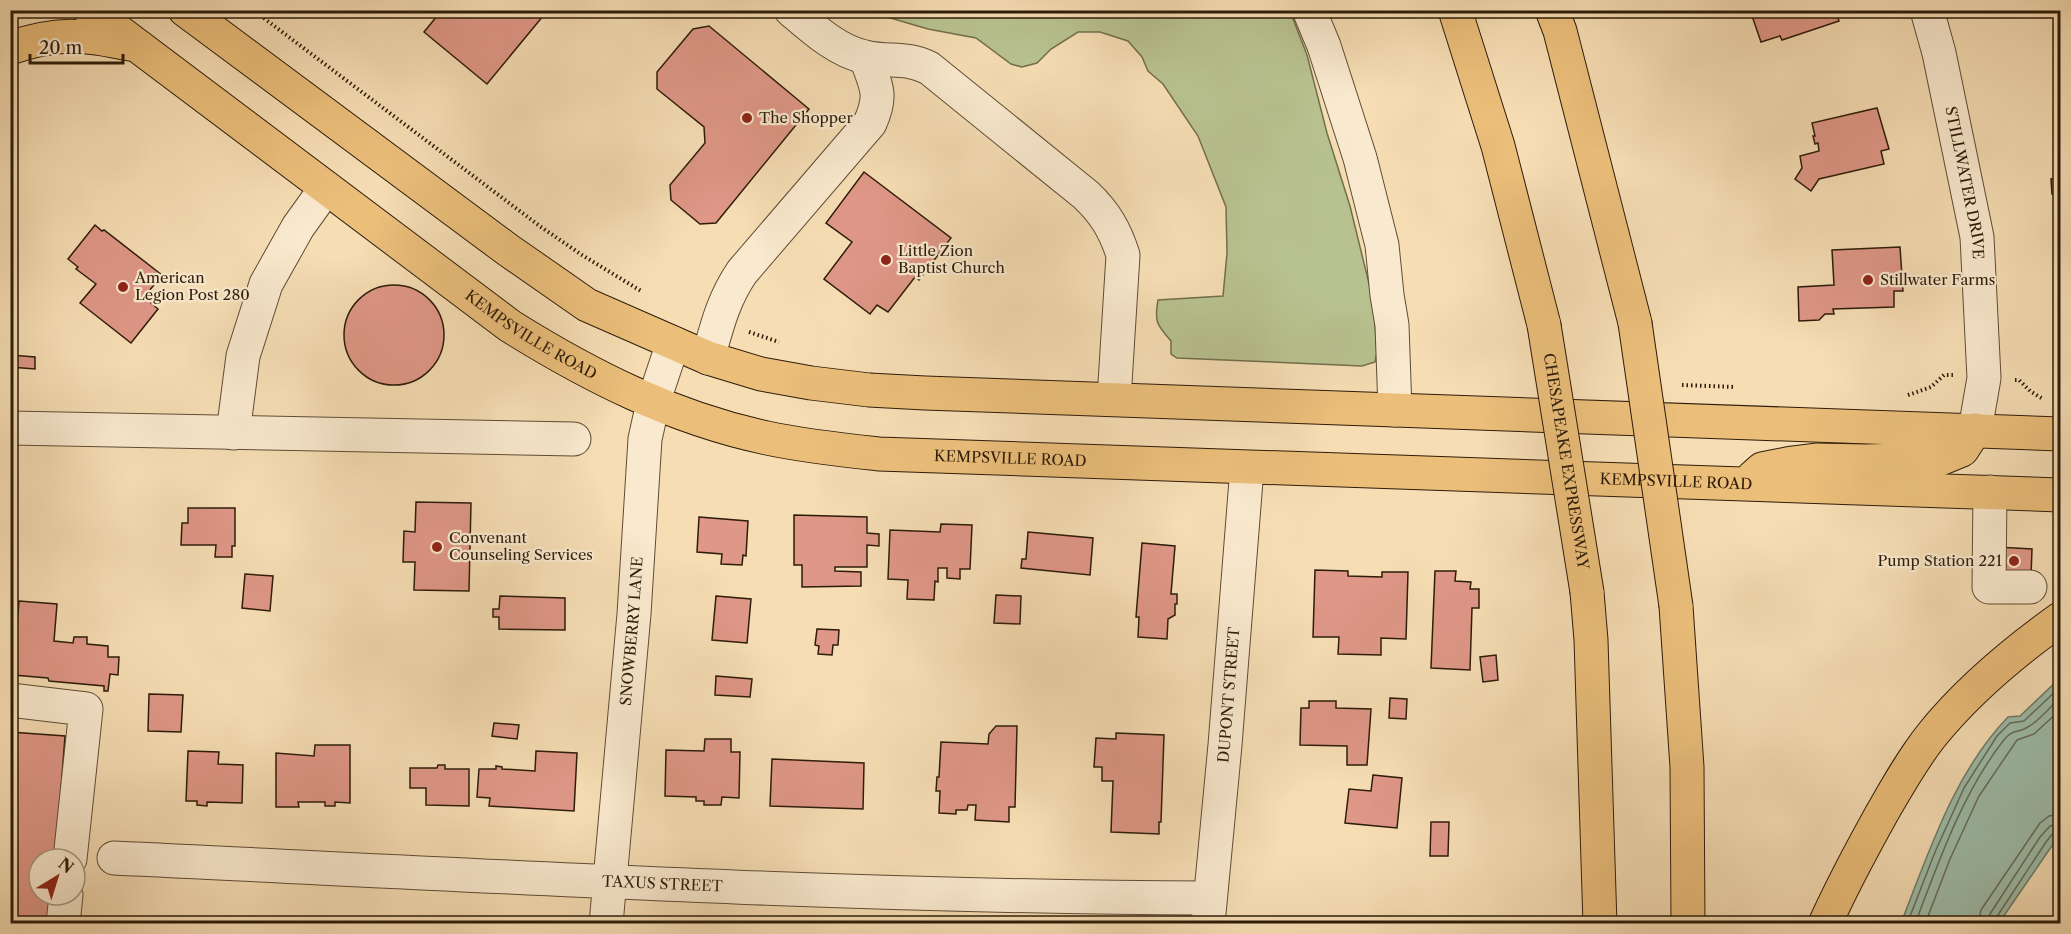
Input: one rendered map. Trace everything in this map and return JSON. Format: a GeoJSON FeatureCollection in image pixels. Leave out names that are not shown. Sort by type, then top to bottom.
{"type":"FeatureCollection","features":[{"type":"Feature","properties":{"kind":"main road","name":"KEMPSVILLE ROAD"},"geometry":{"type":"LineString","coordinates":[[90,10],[510,326],[604,381],[653,403],[712,424],[756,435],[822,448],[879,454],[2061,495]]}},
{"type":"Feature","properties":{"kind":"main road"},"geometry":{"type":"LineString","coordinates":[[185,10],[508,250],[587,305],[708,358],[761,374],[869,390],[2061,434]]}},
{"type":"Feature","properties":{"kind":"main road","name":"CHESAPEAKE EXPRESSWAY"},"geometry":{"type":"LineString","coordinates":[[1455,10],[1498,146],[1544,325],[1587,592],[1591,640],[1600,924]]}},
{"type":"Feature","properties":{"kind":"main road"},"geometry":{"type":"LineString","coordinates":[[1552,10],[1560,31],[1635,323],[1676,606],[1687,767],[1688,924]]}},
{"type":"Feature","properties":{"kind":"main road"},"geometry":{"type":"LineString","coordinates":[[10,48],[36,40],[75,35],[92,36],[136,46]]}},
{"type":"Feature","properties":{"kind":"main road"},"geometry":{"type":"LineString","coordinates":[[1744,484],[1762,469],[1792,462],[1940,459],[1962,450],[1975,430]]}},
{"type":"Feature","properties":{"kind":"main road"},"geometry":{"type":"LineString","coordinates":[[1825,924],[1848,876],[1894,792],[1931,736],[1980,684],[2028,642],[2061,619]]}},
{"type":"Feature","properties":{"kind":"street"},"geometry":{"type":"LineString","coordinates":[[790,10],[819,33],[852,53],[866,58],[914,61],[928,68],[1101,210],[1117,236],[1123,255],[1114,399]]}},
{"type":"Feature","properties":{"kind":"street"},"geometry":{"type":"LineString","coordinates":[[1309,10],[1324,46],[1360,158],[1382,245],[1392,325],[1395,410]]}},
{"type":"Feature","properties":{"kind":"street","name":"STILLWATER DRIVE"},"geometry":{"type":"LineString","coordinates":[[1927,10],[1940,53],[1977,237],[1984,378],[1975,430]]}},
{"type":"Feature","properties":{"kind":"street"},"geometry":{"type":"LineString","coordinates":[[708,358],[731,288],[742,272],[870,123],[879,95],[866,58]]}},
{"type":"Feature","properties":{"kind":"street"},"geometry":{"type":"LineString","coordinates":[[233,433],[243,356],[266,284],[298,227],[326,188]]}},
{"type":"Feature","properties":{"kind":"street","name":"SNOWBERRY LANE"},"geometry":{"type":"LineString","coordinates":[[606,924],[634,614],[645,439],[653,403],[674,343]]}},
{"type":"Feature","properties":{"kind":"street"},"geometry":{"type":"LineString","coordinates":[[10,428],[574,439]]}},
{"type":"Feature","properties":{"kind":"street","name":"DUPONT STREET"},"geometry":{"type":"LineString","coordinates":[[1209,911],[1226,745],[1247,468]]}},
{"type":"Feature","properties":{"kind":"street"},"geometry":{"type":"LineString","coordinates":[[1990,492],[1989,586],[2030,587]]}},
{"type":"Feature","properties":{"kind":"street"},"geometry":{"type":"LineString","coordinates":[[10,700],[86,709],[71,847]]}},
{"type":"Feature","properties":{"kind":"street","name":"TAXUS STREET"},"geometry":{"type":"LineString","coordinates":[[114,858],[610,881],[1062,897],[1209,911]]}},
{"type":"Feature","properties":{"kind":"street"},"geometry":{"type":"LineString","coordinates":[[63,924],[65,907]]}},
{"type":"Feature","properties":{"kind":"path"},"geometry":{"type":"LineString","coordinates":[[253,10],[541,226],[582,255],[646,293]]}},
{"type":"Feature","properties":{"kind":"path"},"geometry":{"type":"LineString","coordinates":[[718,322],[781,342]]}},
{"type":"Feature","properties":{"kind":"path"},"geometry":{"type":"LineString","coordinates":[[1902,396],[1931,387],[1944,375],[2019,380],[2042,399],[2050,400]]}},
{"type":"Feature","properties":{"kind":"path"},"geometry":{"type":"LineString","coordinates":[[1682,384],[1740,387]]}},
{"type":"Feature","properties":{"kind":"green space"},"geometry":{"type":"Polygon","coordinates":[[[870,11],[1290,11],[1307,55],[1327,133],[1350,206],[1373,300],[1377,352],[1375,362],[1362,366],[1177,358],[1171,354],[1171,341],[1160,327],[1157,318],[1158,300],[1223,296],[1227,253],[1226,207],[1198,136],[1163,84],[1148,71],[1142,57],[1128,41],[1100,32],[1078,32],[1051,49],[1037,63],[1022,67],[1011,64],[976,38],[928,29],[870,11]]]}},
{"type":"Feature","properties":{"kind":"water"},"geometry":{"type":"Polygon","coordinates":[[[2060,678],[2060,834],[1999,923],[1901,923],[1933,841],[1972,763],[2008,717],[2020,716],[2060,678]]]}},
{"type":"Feature","properties":{"kind":"building"},"geometry":{"type":"Polygon","coordinates":[[[442,10],[548,10],[487,84],[424,32],[442,10]]]}},
{"type":"Feature","properties":{"kind":"building"},"geometry":{"type":"Polygon","coordinates":[[[1750,10],[1835,10],[1839,21],[1782,40],[1780,36],[1761,42],[1750,10]]]}},
{"type":"Feature","properties":{"kind":"building","name":"The Shopper"},"geometry":{"type":"Polygon","coordinates":[[[709,26],[809,109],[716,223],[700,224],[671,200],[670,185],[705,143],[704,127],[657,89],[657,72],[693,29],[709,26]]]}},
{"type":"Feature","properties":{"kind":"building"},"geometry":{"type":"Polygon","coordinates":[[[1877,108],[1889,149],[1881,151],[1884,164],[1819,179],[1811,191],[1795,179],[1802,168],[1800,156],[1819,151],[1818,143],[1815,144],[1813,136],[1815,136],[1812,123],[1877,108]]]}},
{"type":"Feature","properties":{"kind":"building"},"geometry":{"type":"Polygon","coordinates":[[[2058,165],[2060,165],[2060,220],[2056,220],[2055,195],[2052,194],[2051,179],[2059,178],[2058,165]]]}},
{"type":"Feature","properties":{"kind":"building","name":"Little Zion Baptist Church"},"geometry":{"type":"Polygon","coordinates":[[[864,172],[951,238],[919,280],[915,277],[888,312],[877,305],[870,314],[824,279],[852,242],[826,223],[864,172]]]}},
{"type":"Feature","properties":{"kind":"building","name":"American Legion Post 280"},"geometry":{"type":"Polygon","coordinates":[[[95,225],[162,275],[149,291],[156,296],[151,303],[158,309],[131,343],[80,303],[96,284],[76,269],[78,267],[68,259],[95,225]]]}},
{"type":"Feature","properties":{"kind":"building","name":"Stillwater Farms"},"geometry":{"type":"Polygon","coordinates":[[[1900,247],[1903,291],[1894,291],[1894,307],[1833,309],[1834,314],[1825,314],[1819,320],[1799,321],[1798,287],[1834,285],[1832,250],[1900,247]]]}},
{"type":"Feature","properties":{"kind":"building"},"geometry":{"type":"Polygon","coordinates":[[[394,285],[413,289],[429,300],[440,316],[444,335],[440,354],[429,370],[413,381],[394,385],[375,381],[359,370],[348,354],[344,335],[348,316],[359,300],[375,289],[394,285]]]}},
{"type":"Feature","properties":{"kind":"building"},"geometry":{"type":"Polygon","coordinates":[[[10,355],[35,357],[35,369],[10,367],[10,355]]]}},
{"type":"Feature","properties":{"kind":"building","name":"Convenant Counseling Services"},"geometry":{"type":"Polygon","coordinates":[[[416,502],[471,503],[469,591],[414,590],[415,562],[403,562],[404,531],[415,532],[416,502]]]}},
{"type":"Feature","properties":{"kind":"building"},"geometry":{"type":"Polygon","coordinates":[[[188,508],[235,508],[235,546],[232,546],[232,557],[215,557],[216,545],[181,545],[182,523],[188,523],[188,508]]]}},
{"type":"Feature","properties":{"kind":"building"},"geometry":{"type":"Polygon","coordinates":[[[794,515],[867,517],[867,533],[879,534],[879,546],[867,545],[867,567],[835,567],[835,571],[861,572],[861,586],[802,587],[802,565],[794,565],[794,515]]]}},
{"type":"Feature","properties":{"kind":"building"},"geometry":{"type":"Polygon","coordinates":[[[699,517],[748,521],[746,556],[743,555],[742,565],[721,564],[722,554],[697,552],[699,517]]]}},
{"type":"Feature","properties":{"kind":"building"},"geometry":{"type":"Polygon","coordinates":[[[941,524],[972,525],[970,569],[960,569],[960,579],[947,578],[947,568],[938,568],[934,600],[907,599],[908,580],[888,579],[890,530],[940,532],[941,524]]]}},
{"type":"Feature","properties":{"kind":"building"},"geometry":{"type":"Polygon","coordinates":[[[1028,532],[1093,538],[1090,575],[1021,568],[1022,559],[1026,559],[1028,532]]]}},
{"type":"Feature","properties":{"kind":"building"},"geometry":{"type":"Polygon","coordinates":[[[1142,543],[1175,546],[1171,594],[1177,594],[1177,604],[1175,604],[1175,615],[1168,619],[1167,639],[1138,637],[1139,617],[1136,617],[1142,543]]]}},
{"type":"Feature","properties":{"kind":"building","name":"Pump Station 221"},"geometry":{"type":"Polygon","coordinates":[[[1997,547],[2032,549],[2031,576],[1996,574],[1997,547]]]}},
{"type":"Feature","properties":{"kind":"building"},"geometry":{"type":"Polygon","coordinates":[[[1315,570],[1348,571],[1348,576],[1382,577],[1382,572],[1408,572],[1406,639],[1381,638],[1381,655],[1338,654],[1339,637],[1313,637],[1315,570]]]}},
{"type":"Feature","properties":{"kind":"building"},"geometry":{"type":"Polygon","coordinates":[[[1435,571],[1456,571],[1455,581],[1471,582],[1470,589],[1479,589],[1479,608],[1472,608],[1470,670],[1431,668],[1435,571]]]}},
{"type":"Feature","properties":{"kind":"building"},"geometry":{"type":"Polygon","coordinates":[[[245,574],[273,576],[270,611],[242,608],[245,574]]]}},
{"type":"Feature","properties":{"kind":"building"},"geometry":{"type":"Polygon","coordinates":[[[996,595],[1021,596],[1020,624],[994,623],[996,595]]]}},
{"type":"Feature","properties":{"kind":"building"},"geometry":{"type":"Polygon","coordinates":[[[500,596],[565,598],[565,630],[499,629],[499,617],[493,617],[493,609],[499,609],[500,596]]]}},
{"type":"Feature","properties":{"kind":"building"},"geometry":{"type":"Polygon","coordinates":[[[716,596],[751,599],[747,643],[712,640],[716,596]]]}},
{"type":"Feature","properties":{"kind":"building"},"geometry":{"type":"Polygon","coordinates":[[[19,601],[57,604],[54,641],[73,643],[74,637],[87,637],[87,644],[108,646],[108,657],[119,657],[118,675],[110,674],[108,691],[104,691],[104,686],[13,675],[19,601]]]}},
{"type":"Feature","properties":{"kind":"building"},"geometry":{"type":"Polygon","coordinates":[[[817,629],[839,630],[838,645],[833,645],[832,655],[818,654],[819,646],[815,645],[817,629]]]}},
{"type":"Feature","properties":{"kind":"building"},"geometry":{"type":"Polygon","coordinates":[[[1496,655],[1498,680],[1483,682],[1480,657],[1496,655]]]}},
{"type":"Feature","properties":{"kind":"building"},"geometry":{"type":"Polygon","coordinates":[[[716,676],[752,679],[750,697],[715,695],[716,676]]]}},
{"type":"Feature","properties":{"kind":"building"},"geometry":{"type":"Polygon","coordinates":[[[149,694],[183,695],[181,732],[148,731],[149,694]]]}},
{"type":"Feature","properties":{"kind":"building"},"geometry":{"type":"Polygon","coordinates":[[[1390,698],[1407,699],[1406,719],[1389,718],[1390,698]]]}},
{"type":"Feature","properties":{"kind":"building"},"geometry":{"type":"Polygon","coordinates":[[[1309,701],[1336,701],[1336,708],[1371,709],[1367,765],[1347,765],[1347,746],[1300,745],[1301,708],[1309,708],[1309,701]]]}},
{"type":"Feature","properties":{"kind":"building"},"geometry":{"type":"Polygon","coordinates":[[[494,723],[519,725],[517,739],[492,736],[494,723]]]}},
{"type":"Feature","properties":{"kind":"building"},"geometry":{"type":"Polygon","coordinates":[[[996,726],[1017,726],[1015,807],[1009,807],[1009,822],[975,820],[976,805],[968,805],[967,810],[956,810],[956,814],[939,813],[940,791],[936,791],[941,742],[988,744],[989,734],[996,726]]]}},
{"type":"Feature","properties":{"kind":"building"},"geometry":{"type":"Polygon","coordinates":[[[10,732],[65,736],[57,847],[27,847],[27,907],[52,907],[51,924],[10,924],[10,732]]]}},
{"type":"Feature","properties":{"kind":"building"},"geometry":{"type":"Polygon","coordinates":[[[1116,733],[1164,735],[1159,834],[1111,832],[1113,781],[1102,781],[1102,767],[1094,767],[1096,738],[1116,739],[1116,733]]]}},
{"type":"Feature","properties":{"kind":"building"},"geometry":{"type":"Polygon","coordinates":[[[705,739],[731,739],[731,752],[740,752],[739,798],[722,797],[721,805],[704,805],[704,801],[696,801],[696,797],[665,796],[666,750],[704,751],[705,739]]]}},
{"type":"Feature","properties":{"kind":"building"},"geometry":{"type":"Polygon","coordinates":[[[315,745],[350,745],[350,803],[335,802],[335,806],[325,806],[325,802],[298,802],[299,807],[276,807],[276,753],[314,756],[315,745]]]}},
{"type":"Feature","properties":{"kind":"building"},"geometry":{"type":"Polygon","coordinates":[[[188,751],[219,752],[218,764],[243,765],[242,803],[207,802],[207,806],[197,805],[197,801],[186,801],[188,751]]]}},
{"type":"Feature","properties":{"kind":"building"},"geometry":{"type":"Polygon","coordinates":[[[536,751],[577,753],[574,811],[489,806],[490,798],[477,797],[479,769],[496,769],[496,766],[502,769],[535,771],[536,751]]]}},
{"type":"Feature","properties":{"kind":"building"},"geometry":{"type":"Polygon","coordinates":[[[772,759],[864,763],[863,809],[770,806],[772,759]]]}},
{"type":"Feature","properties":{"kind":"building"},"geometry":{"type":"Polygon","coordinates":[[[438,765],[445,765],[445,769],[469,769],[469,806],[426,805],[426,788],[410,788],[410,768],[437,768],[438,765]]]}},
{"type":"Feature","properties":{"kind":"building"},"geometry":{"type":"Polygon","coordinates":[[[1373,775],[1402,778],[1397,828],[1345,823],[1349,789],[1371,791],[1373,775]]]}},
{"type":"Feature","properties":{"kind":"building"},"geometry":{"type":"Polygon","coordinates":[[[1431,822],[1449,822],[1448,856],[1430,856],[1431,822]]]}},
{"type":"Feature","properties":{"kind":"place","name":"The Shopper"},"geometry":{"type":"Point","coordinates":[747,118]}},
{"type":"Feature","properties":{"kind":"place","name":"Little Zion Baptist Church"},"geometry":{"type":"Point","coordinates":[886,260]}},
{"type":"Feature","properties":{"kind":"place","name":"Stillwater Farms"},"geometry":{"type":"Point","coordinates":[1868,280]}},
{"type":"Feature","properties":{"kind":"place","name":"American Legion Post 280"},"geometry":{"type":"Point","coordinates":[123,287]}},
{"type":"Feature","properties":{"kind":"place","name":"Convenant Counseling Services"},"geometry":{"type":"Point","coordinates":[437,547]}},
{"type":"Feature","properties":{"kind":"place","name":"Pump Station 221"},"geometry":{"type":"Point","coordinates":[2014,561]}}]}
